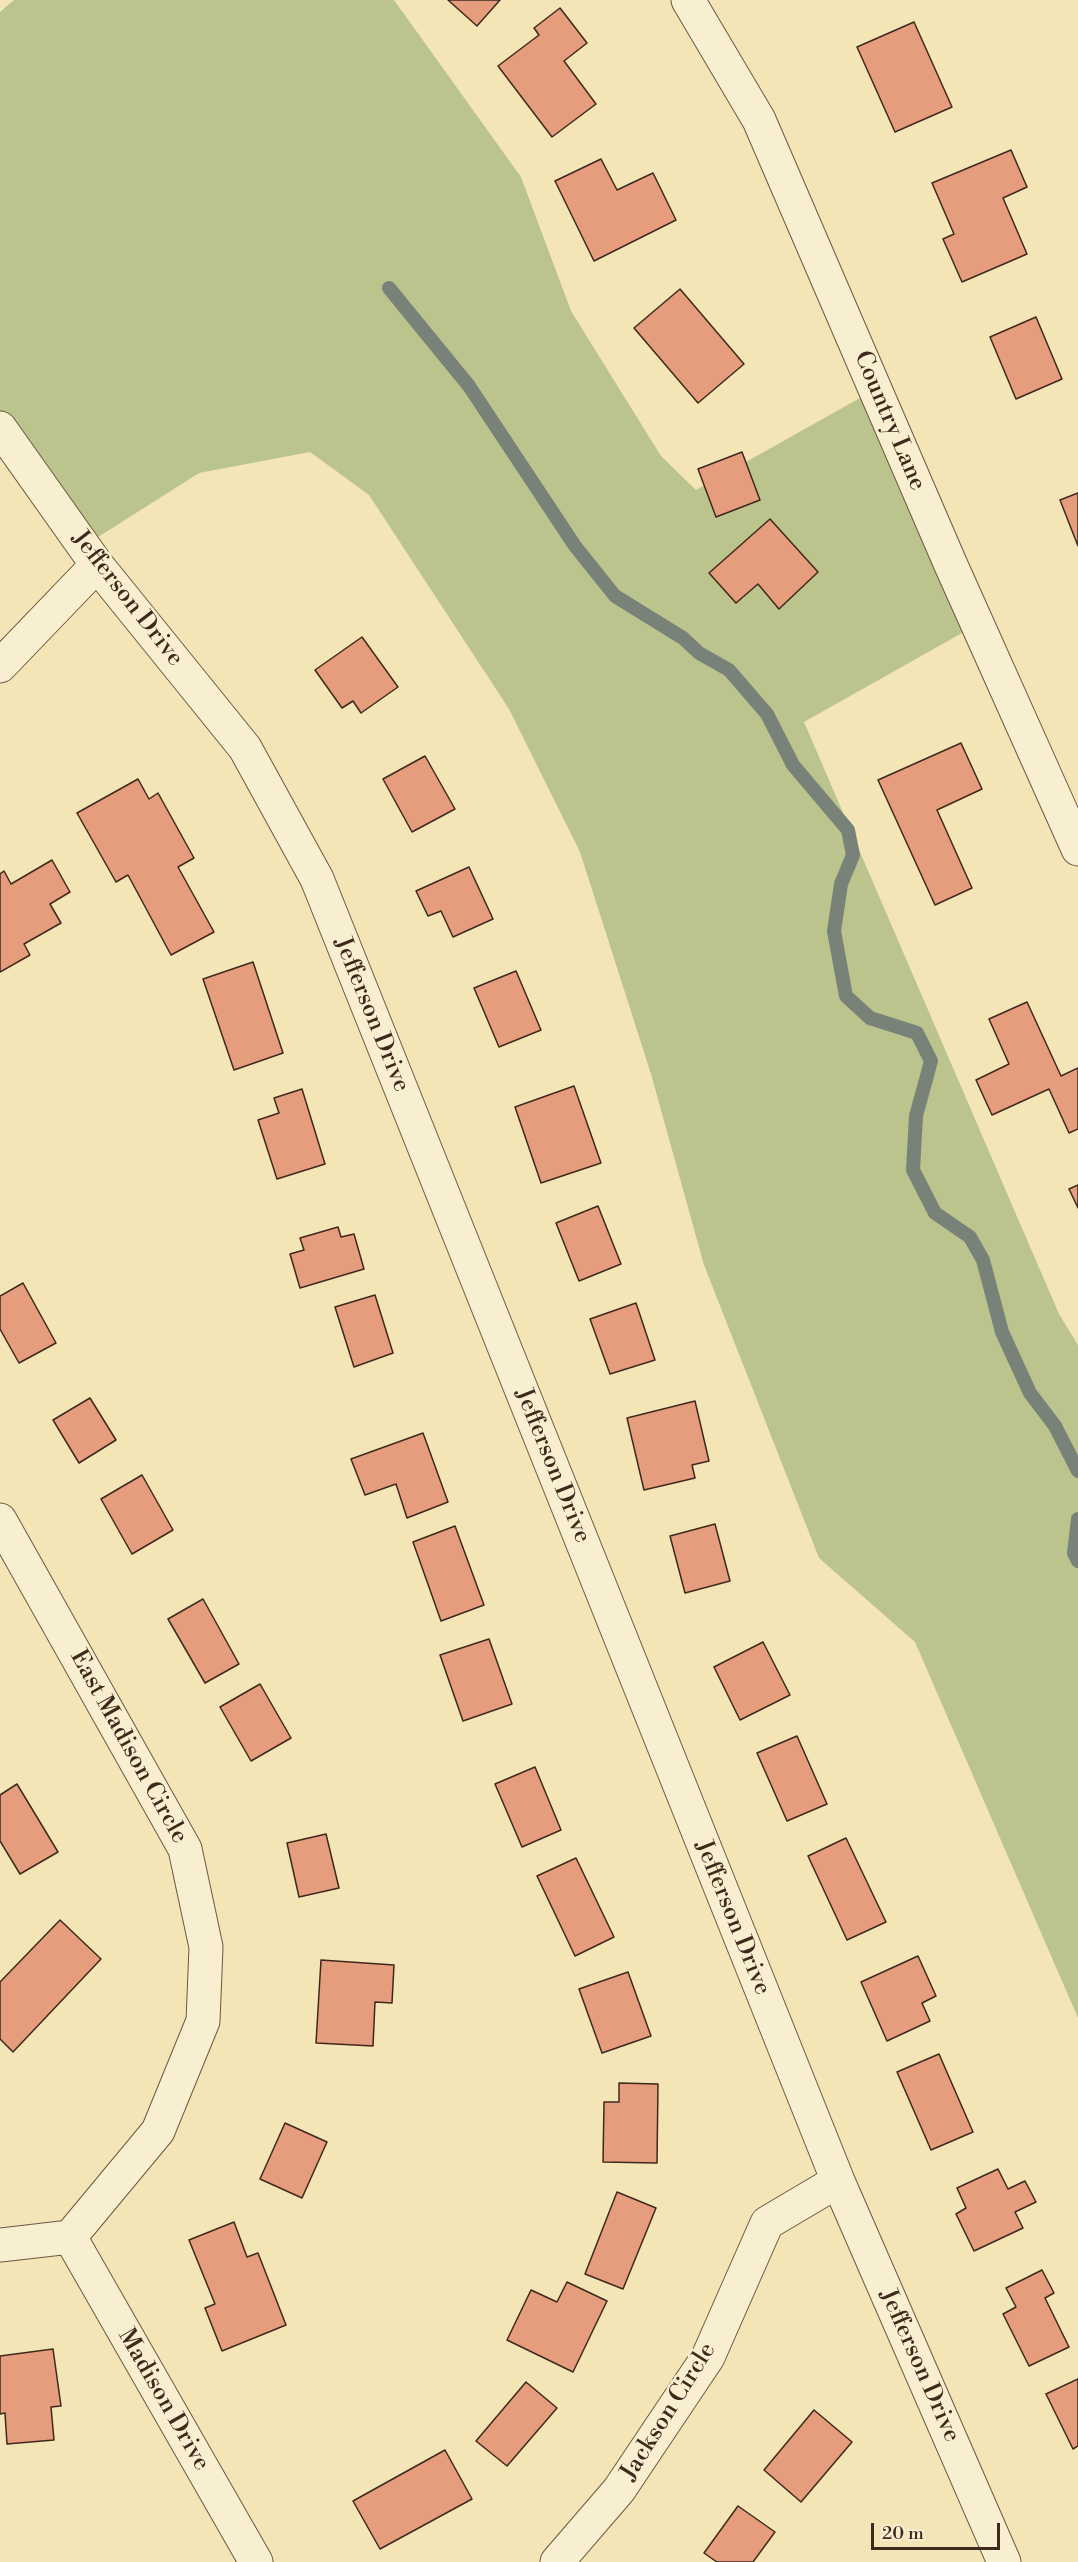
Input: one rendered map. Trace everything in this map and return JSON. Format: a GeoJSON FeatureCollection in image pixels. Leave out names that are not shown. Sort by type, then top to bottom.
{"type":"FeatureCollection","features":[{"type":"Feature","properties":{"kind":"street","name":"Country Lane"},"geometry":{"type":"LineString","coordinates":[[688,0],[759,120],[946,552],[1078,849]]}},
{"type":"Feature","properties":{"kind":"street","name":"Jefferson Drive"},"geometry":{"type":"LineString","coordinates":[[0,428],[97,565],[245,747],[317,879],[838,2181],[1004,2562]]}},
{"type":"Feature","properties":{"kind":"street"},"geometry":{"type":"LineString","coordinates":[[0,666],[97,565]]}},
{"type":"Feature","properties":{"kind":"street","name":"East Madison Circle"},"geometry":{"type":"LineString","coordinates":[[0,1520],[185,1849],[206,1947],[203,2021],[158,2131],[70,2237]]}},
{"type":"Feature","properties":{"kind":"street","name":"Jackson Circle"},"geometry":{"type":"LineString","coordinates":[[557,2562],[619,2490],[708,2357],[766,2223],[838,2181]]}},
{"type":"Feature","properties":{"kind":"street"},"geometry":{"type":"LineString","coordinates":[[0,2245],[70,2237]]}},
{"type":"Feature","properties":{"kind":"street","name":"Madison Drive"},"geometry":{"type":"LineString","coordinates":[[70,2237],[256,2562]]}},
{"type":"Feature","properties":{"kind":"green space"},"geometry":{"type":"Polygon","coordinates":[[[14,0],[394,0],[521,177],[571,311],[661,456],[696,490],[876,389],[978,624],[804,722],[1059,1314],[1078,1345],[1078,2018],[915,1642],[819,1558],[704,1265],[651,1074],[580,852],[509,709],[369,495],[310,452],[199,473],[84,546],[0,428],[0,12],[14,0]]]}},
{"type":"Feature","properties":{"kind":"building"},"geometry":{"type":"Polygon","coordinates":[[[448,0],[500,0],[477,26],[448,0]]]}},
{"type":"Feature","properties":{"kind":"building"},"geometry":{"type":"Polygon","coordinates":[[[560,8],[587,43],[564,61],[596,104],[552,137],[498,66],[539,35],[534,28],[560,8]]]}},
{"type":"Feature","properties":{"kind":"building"},"geometry":{"type":"Polygon","coordinates":[[[914,22],[952,107],[895,132],[857,47],[914,22]]]}},
{"type":"Feature","properties":{"kind":"building"},"geometry":{"type":"Polygon","coordinates":[[[1011,150],[1027,187],[1003,198],[1027,254],[962,282],[943,239],[954,234],[932,183],[1011,150]]]}},
{"type":"Feature","properties":{"kind":"building"},"geometry":{"type":"Polygon","coordinates":[[[601,159],[617,190],[653,173],[676,220],[594,261],[555,181],[601,159]]]}},
{"type":"Feature","properties":{"kind":"building"},"geometry":{"type":"Polygon","coordinates":[[[680,289],[744,364],[698,403],[634,328],[680,289]]]}},
{"type":"Feature","properties":{"kind":"building"},"geometry":{"type":"Polygon","coordinates":[[[1036,317],[1062,379],[1016,399],[990,337],[1036,317]]]}},
{"type":"Feature","properties":{"kind":"building"},"geometry":{"type":"Polygon","coordinates":[[[742,452],[760,500],[716,517],[698,469],[742,452]]]}},
{"type":"Feature","properties":{"kind":"building"},"geometry":{"type":"Polygon","coordinates":[[[1078,493],[1078,546],[1060,500],[1078,493]]]}},
{"type":"Feature","properties":{"kind":"building"},"geometry":{"type":"Polygon","coordinates":[[[770,519],[818,572],[779,609],[758,584],[736,603],[709,573],[770,519]]]}},
{"type":"Feature","properties":{"kind":"building"},"geometry":{"type":"Polygon","coordinates":[[[362,637],[398,687],[361,713],[353,701],[342,708],[315,670],[362,637]]]}},
{"type":"Feature","properties":{"kind":"building"},"geometry":{"type":"Polygon","coordinates":[[[961,743],[982,789],[937,810],[972,888],[935,905],[878,780],[961,743]]]}},
{"type":"Feature","properties":{"kind":"building"},"geometry":{"type":"Polygon","coordinates":[[[425,756],[455,809],[412,832],[383,779],[425,756]]]}},
{"type":"Feature","properties":{"kind":"building"},"geometry":{"type":"Polygon","coordinates":[[[138,779],[149,799],[158,793],[194,858],[178,867],[214,932],[171,955],[128,875],[116,882],[77,813],[138,779]]]}},
{"type":"Feature","properties":{"kind":"building"},"geometry":{"type":"Polygon","coordinates":[[[52,860],[70,892],[50,904],[61,923],[24,944],[30,955],[0,972],[0,874],[4,871],[11,884],[52,860]]]}},
{"type":"Feature","properties":{"kind":"building"},"geometry":{"type":"Polygon","coordinates":[[[469,867],[493,919],[453,937],[441,911],[428,916],[416,891],[469,867]]]}},
{"type":"Feature","properties":{"kind":"building"},"geometry":{"type":"Polygon","coordinates":[[[253,962],[283,1053],[234,1070],[203,979],[253,962]]]}},
{"type":"Feature","properties":{"kind":"building"},"geometry":{"type":"Polygon","coordinates":[[[516,971],[541,1030],[499,1047],[474,988],[516,971]]]}},
{"type":"Feature","properties":{"kind":"building"},"geometry":{"type":"Polygon","coordinates":[[[1027,1002],[1061,1076],[1078,1068],[1078,1129],[1069,1133],[1049,1089],[992,1115],[976,1080],[1009,1064],[989,1019],[1027,1002]]]}},
{"type":"Feature","properties":{"kind":"building"},"geometry":{"type":"Polygon","coordinates":[[[574,1086],[601,1163],[541,1183],[515,1107],[574,1086]]]}},
{"type":"Feature","properties":{"kind":"building"},"geometry":{"type":"Polygon","coordinates":[[[302,1089],[325,1164],[277,1179],[258,1120],[279,1113],[274,1098],[302,1089]]]}},
{"type":"Feature","properties":{"kind":"building"},"geometry":{"type":"Polygon","coordinates":[[[1078,1185],[1078,1208],[1069,1189],[1078,1185]]]}},
{"type":"Feature","properties":{"kind":"building"},"geometry":{"type":"Polygon","coordinates":[[[598,1206],[621,1264],[579,1281],[556,1223],[598,1206]]]}},
{"type":"Feature","properties":{"kind":"building"},"geometry":{"type":"Polygon","coordinates":[[[338,1227],[341,1237],[354,1234],[364,1269],[300,1288],[290,1254],[304,1250],[300,1238],[338,1227]]]}},
{"type":"Feature","properties":{"kind":"building"},"geometry":{"type":"Polygon","coordinates":[[[23,1283],[56,1343],[19,1363],[0,1329],[0,1296],[23,1283]]]}},
{"type":"Feature","properties":{"kind":"building"},"geometry":{"type":"Polygon","coordinates":[[[375,1295],[393,1353],[354,1367],[335,1307],[375,1295]]]}},
{"type":"Feature","properties":{"kind":"building"},"geometry":{"type":"Polygon","coordinates":[[[636,1303],[655,1360],[610,1374],[590,1319],[636,1303]]]}},
{"type":"Feature","properties":{"kind":"building"},"geometry":{"type":"Polygon","coordinates":[[[90,1398],[116,1440],[79,1463],[53,1420],[90,1398]]]}},
{"type":"Feature","properties":{"kind":"building"},"geometry":{"type":"Polygon","coordinates":[[[695,1401],[709,1461],[692,1465],[695,1478],[644,1490],[627,1418],[695,1401]]]}},
{"type":"Feature","properties":{"kind":"building"},"geometry":{"type":"Polygon","coordinates":[[[423,1433],[448,1502],[407,1518],[396,1484],[365,1495],[351,1459],[423,1433]]]}},
{"type":"Feature","properties":{"kind":"building"},"geometry":{"type":"Polygon","coordinates":[[[142,1475],[173,1530],[132,1554],[101,1499],[142,1475]]]}},
{"type":"Feature","properties":{"kind":"building"},"geometry":{"type":"Polygon","coordinates":[[[715,1524],[730,1581],[685,1593],[670,1536],[715,1524]]]}},
{"type":"Feature","properties":{"kind":"building"},"geometry":{"type":"Polygon","coordinates":[[[455,1526],[484,1605],[441,1621],[413,1542],[455,1526]]]}},
{"type":"Feature","properties":{"kind":"building"},"geometry":{"type":"Polygon","coordinates":[[[203,1599],[239,1664],[205,1683],[168,1619],[203,1599]]]}},
{"type":"Feature","properties":{"kind":"building"},"geometry":{"type":"Polygon","coordinates":[[[489,1639],[512,1704],[463,1721],[440,1655],[489,1639]]]}},
{"type":"Feature","properties":{"kind":"building"},"geometry":{"type":"Polygon","coordinates":[[[763,1642],[790,1695],[740,1720],[714,1667],[763,1642]]]}},
{"type":"Feature","properties":{"kind":"building"},"geometry":{"type":"Polygon","coordinates":[[[260,1684],[291,1738],[251,1761],[220,1707],[260,1684]]]}},
{"type":"Feature","properties":{"kind":"building"},"geometry":{"type":"Polygon","coordinates":[[[797,1736],[827,1804],[787,1821],[757,1753],[797,1736]]]}},
{"type":"Feature","properties":{"kind":"building"},"geometry":{"type":"Polygon","coordinates":[[[535,1767],[561,1830],[522,1847],[495,1784],[535,1767]]]}},
{"type":"Feature","properties":{"kind":"building"},"geometry":{"type":"Polygon","coordinates":[[[17,1784],[58,1852],[20,1874],[0,1841],[0,1795],[17,1784]]]}},
{"type":"Feature","properties":{"kind":"building"},"geometry":{"type":"Polygon","coordinates":[[[326,1834],[339,1888],[299,1897],[287,1843],[326,1834]]]}},
{"type":"Feature","properties":{"kind":"building"},"geometry":{"type":"Polygon","coordinates":[[[846,1838],[886,1922],[847,1940],[808,1856],[846,1838]]]}},
{"type":"Feature","properties":{"kind":"building"},"geometry":{"type":"Polygon","coordinates":[[[576,1858],[614,1937],[575,1956],[537,1876],[576,1858]]]}},
{"type":"Feature","properties":{"kind":"building"},"geometry":{"type":"Polygon","coordinates":[[[60,1920],[101,1959],[13,2052],[0,2039],[0,1982],[60,1920]]]}},
{"type":"Feature","properties":{"kind":"building"},"geometry":{"type":"Polygon","coordinates":[[[918,1956],[936,1996],[922,2003],[930,2021],[887,2041],[861,1982],[918,1956]]]}},
{"type":"Feature","properties":{"kind":"building"},"geometry":{"type":"Polygon","coordinates":[[[321,1960],[394,1965],[392,2003],[375,2002],[373,2046],[316,2043],[321,1960]]]}},
{"type":"Feature","properties":{"kind":"building"},"geometry":{"type":"Polygon","coordinates":[[[628,1972],[651,2036],[602,2053],[579,1989],[628,1972]]]}},
{"type":"Feature","properties":{"kind":"building"},"geometry":{"type":"Polygon","coordinates":[[[939,2054],[973,2132],[931,2150],[897,2072],[939,2054]]]}},
{"type":"Feature","properties":{"kind":"building"},"geometry":{"type":"Polygon","coordinates":[[[619,2083],[658,2084],[657,2163],[603,2162],[604,2102],[619,2102],[619,2083]]]}},
{"type":"Feature","properties":{"kind":"building"},"geometry":{"type":"Polygon","coordinates":[[[285,2123],[327,2142],[302,2198],[260,2179],[285,2123]]]}},
{"type":"Feature","properties":{"kind":"building"},"geometry":{"type":"Polygon","coordinates":[[[998,2169],[1008,2189],[1025,2181],[1036,2202],[1015,2212],[1023,2228],[974,2251],[956,2214],[966,2208],[957,2188],[998,2169]]]}},
{"type":"Feature","properties":{"kind":"building"},"geometry":{"type":"Polygon","coordinates":[[[617,2192],[656,2208],[623,2289],[585,2274],[617,2192]]]}},
{"type":"Feature","properties":{"kind":"building"},"geometry":{"type":"Polygon","coordinates":[[[234,2222],[247,2257],[258,2253],[286,2325],[222,2351],[205,2308],[215,2304],[189,2240],[234,2222]]]}},
{"type":"Feature","properties":{"kind":"building"},"geometry":{"type":"Polygon","coordinates":[[[1042,2270],[1054,2293],[1045,2298],[1069,2347],[1029,2366],[1003,2314],[1016,2307],[1006,2288],[1042,2270]]]}},
{"type":"Feature","properties":{"kind":"building"},"geometry":{"type":"Polygon","coordinates":[[[567,2282],[607,2301],[573,2372],[507,2340],[531,2290],[557,2302],[567,2282]]]}},
{"type":"Feature","properties":{"kind":"building"},"geometry":{"type":"Polygon","coordinates":[[[53,2349],[61,2406],[51,2407],[54,2440],[7,2444],[5,2413],[0,2414],[0,2356],[53,2349]]]}},
{"type":"Feature","properties":{"kind":"building"},"geometry":{"type":"Polygon","coordinates":[[[1078,2379],[1078,2446],[1073,2449],[1046,2394],[1078,2379]]]}},
{"type":"Feature","properties":{"kind":"building"},"geometry":{"type":"Polygon","coordinates":[[[526,2382],[557,2408],[507,2466],[476,2441],[526,2382]]]}},
{"type":"Feature","properties":{"kind":"building"},"geometry":{"type":"Polygon","coordinates":[[[814,2410],[852,2442],[801,2502],[764,2470],[814,2410]]]}},
{"type":"Feature","properties":{"kind":"building"},"geometry":{"type":"Polygon","coordinates":[[[445,2450],[472,2499],[380,2549],[353,2501],[445,2450]]]}},
{"type":"Feature","properties":{"kind":"building"},"geometry":{"type":"Polygon","coordinates":[[[738,2506],[775,2532],[753,2562],[717,2562],[704,2553],[738,2506]]]}},
{"type":"Feature","properties":{"kind":"waterway"},"geometry":{"type":"LineString","coordinates":[[389,288],[469,386],[575,546],[615,596],[683,638],[699,653],[729,670],[767,714],[793,765],[848,830],[853,855],[841,884],[834,931],[846,996],[870,1018],[917,1033],[931,1061],[916,1116],[913,1170],[935,1213],[970,1237],[983,1260],[1002,1332],[1030,1393],[1055,1426],[1078,1471]]}},
{"type":"Feature","properties":{"kind":"waterway"},"geometry":{"type":"LineString","coordinates":[[1078,1519],[1074,1553],[1078,1561]]}}]}
